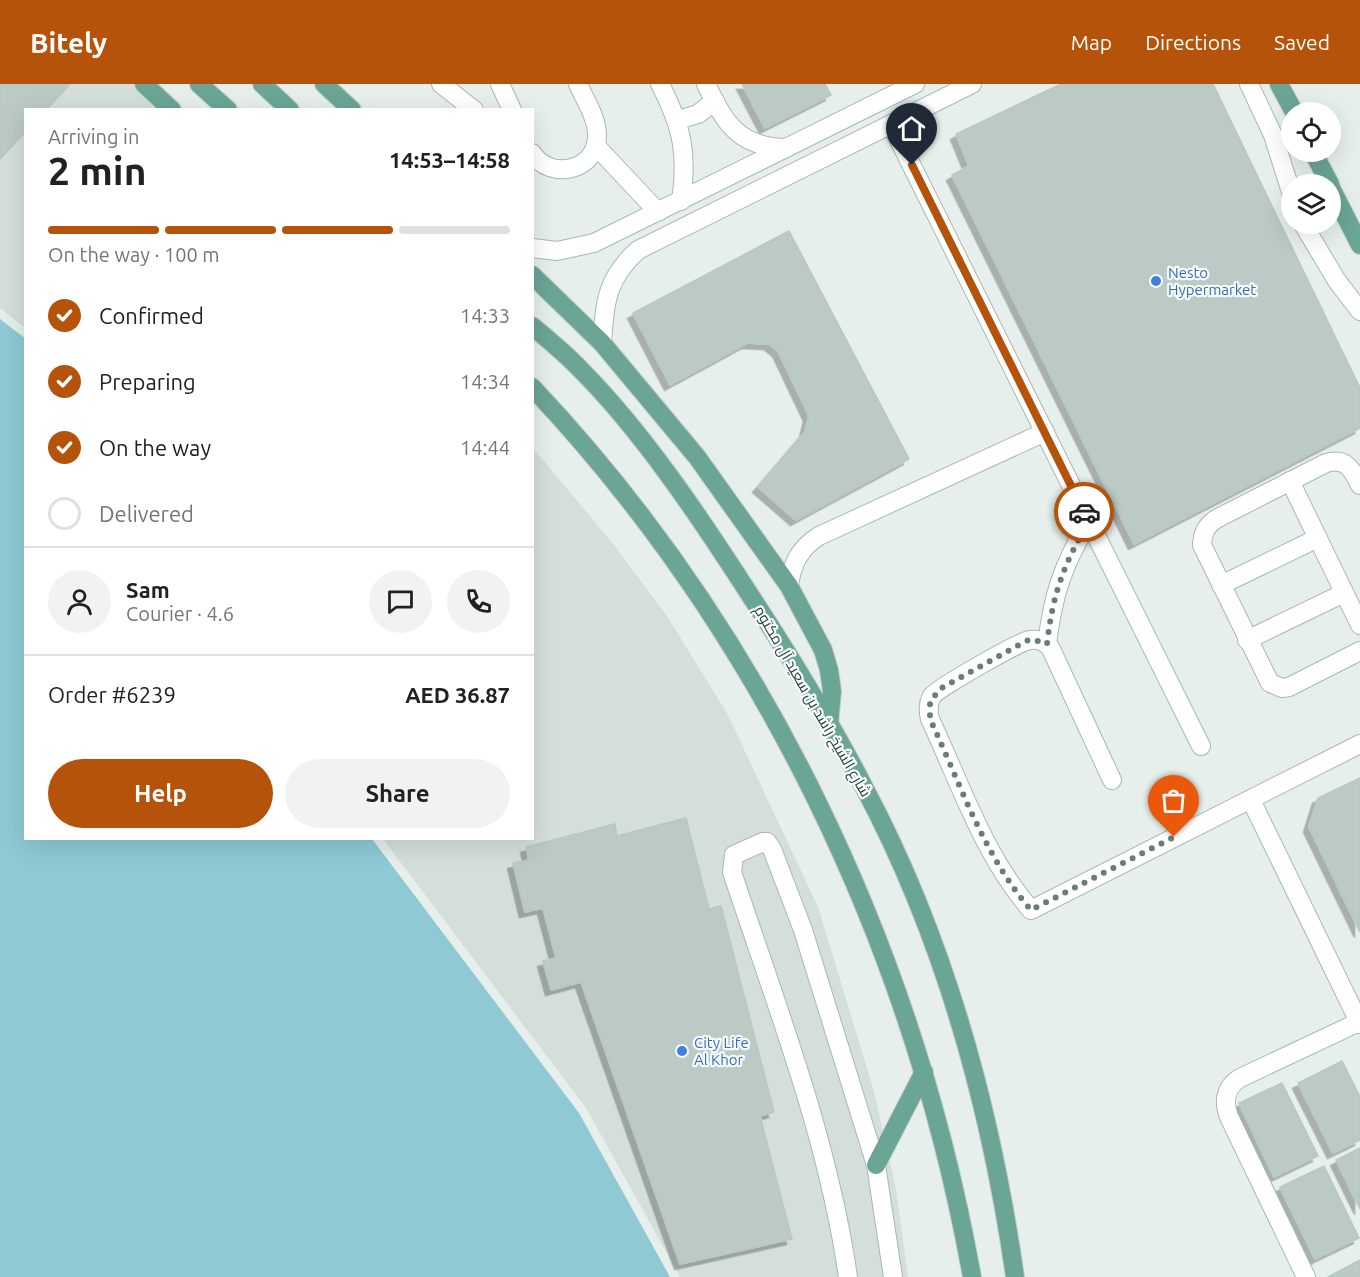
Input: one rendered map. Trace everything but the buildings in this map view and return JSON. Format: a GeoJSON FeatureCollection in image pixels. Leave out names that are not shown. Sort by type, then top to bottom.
{"type":"FeatureCollection","features":[{"type":"Feature","properties":{"kind":"main road"},"geometry":{"type":"LineString","coordinates":[[144,84],[170,108]]}},
{"type":"Feature","properties":{"kind":"main road"},"geometry":{"type":"LineString","coordinates":[[200,84],[226,108]]}},
{"type":"Feature","properties":{"kind":"main road"},"geometry":{"type":"LineString","coordinates":[[262,84],[289,108]]}},
{"type":"Feature","properties":{"kind":"main road"},"geometry":{"type":"LineString","coordinates":[[324,84],[350,108]]}},
{"type":"Feature","properties":{"kind":"main road"},"geometry":{"type":"LineString","coordinates":[[1280,84],[1289,102]]}},
{"type":"Feature","properties":{"kind":"main road"},"geometry":{"type":"LineString","coordinates":[[1341,207],[1360,245]]}},
{"type":"Feature","properties":{"kind":"main road"},"geometry":{"type":"LineString","coordinates":[[534,277],[602,343],[697,457],[789,585],[823,650],[829,670],[832,692],[829,724]]}},
{"type":"Feature","properties":{"kind":"main road","name":"شارع الشيخ راشد بن سعيد آل مكتوم"},"geometry":{"type":"LineString","coordinates":[[534,328],[581,369],[628,423],[727,559],[829,724],[867,791],[913,892],[954,1002],[987,1126],[1015,1277]]}},
{"type":"Feature","properties":{"kind":"main road"},"geometry":{"type":"LineString","coordinates":[[534,389],[564,421],[657,534],[699,594],[766,704],[797,762],[858,892],[904,1007],[954,1185],[972,1277]]}},
{"type":"Feature","properties":{"kind":"main road"},"geometry":{"type":"LineString","coordinates":[[534,403],[564,421]]}},
{"type":"Feature","properties":{"kind":"main road"},"geometry":{"type":"LineString","coordinates":[[876,1165],[924,1072]]}},
{"type":"Feature","properties":{"kind":"street"},"geometry":{"type":"LineString","coordinates":[[441,84],[471,108]]}},
{"type":"Feature","properties":{"kind":"street"},"geometry":{"type":"LineString","coordinates":[[500,84],[511,108]]}},
{"type":"Feature","properties":{"kind":"street"},"geometry":{"type":"LineString","coordinates":[[534,155],[546,166],[570,170],[581,165],[596,146],[595,122],[578,84]]}},
{"type":"Feature","properties":{"kind":"street"},"geometry":{"type":"LineString","coordinates":[[660,84],[678,120],[685,156],[681,201]]}},
{"type":"Feature","properties":{"kind":"street"},"geometry":{"type":"LineString","coordinates":[[706,84],[731,127],[742,137],[771,148],[786,148]]}},
{"type":"Feature","properties":{"kind":"street"},"geometry":{"type":"LineString","coordinates":[[534,248],[572,250],[594,243],[915,84]]}},
{"type":"Feature","properties":{"kind":"street"},"geometry":{"type":"LineString","coordinates":[[602,343],[604,305],[609,289],[626,262],[638,250],[972,84]]}},
{"type":"Feature","properties":{"kind":"street"},"geometry":{"type":"LineString","coordinates":[[1249,84],[1273,135],[1285,174]]}},
{"type":"Feature","properties":{"kind":"street"},"geometry":{"type":"LineString","coordinates":[[678,120],[698,114],[715,102]]}},
{"type":"Feature","properties":{"kind":"street"},"geometry":{"type":"LineString","coordinates":[[891,124],[1201,746]]}},
{"type":"Feature","properties":{"kind":"street"},"geometry":{"type":"LineString","coordinates":[[596,146],[658,212]]}},
{"type":"Feature","properties":{"kind":"street"},"geometry":{"type":"LineString","coordinates":[[1310,234],[1337,281],[1360,311]]}},
{"type":"Feature","properties":{"kind":"street"},"geometry":{"type":"LineString","coordinates":[[789,585],[796,559],[802,550],[819,536],[1045,432]]}},
{"type":"Feature","properties":{"kind":"street"},"geometry":{"type":"LineString","coordinates":[[1360,486],[1351,467],[1335,460],[1207,525],[1202,545],[1265,678],[1282,688],[1295,685],[1360,651]]}},
{"type":"Feature","properties":{"kind":"street"},"geometry":{"type":"LineString","coordinates":[[1290,482],[1360,625]]}},
{"type":"Feature","properties":{"kind":"street"},"geometry":{"type":"LineString","coordinates":[[1089,521],[1074,547],[1055,593],[1047,644],[1112,780]]}},
{"type":"Feature","properties":{"kind":"street"},"geometry":{"type":"LineString","coordinates":[[1221,585],[1317,538]]}},
{"type":"Feature","properties":{"kind":"street"},"geometry":{"type":"LineString","coordinates":[[1248,640],[1344,593]]}},
{"type":"Feature","properties":{"kind":"street"},"geometry":{"type":"LineString","coordinates":[[1047,644],[1032,639],[1026,641],[940,689],[933,695],[928,711],[994,858],[1031,910],[1360,744]]}},
{"type":"Feature","properties":{"kind":"street"},"geometry":{"type":"LineString","coordinates":[[1251,800],[1360,1023],[1240,1078],[1233,1083],[1226,1096],[1230,1119],[1306,1277]]}},
{"type":"Feature","properties":{"kind":"street"},"geometry":{"type":"LineString","coordinates":[[848,1277],[826,1165],[776,996],[732,872],[734,855],[759,843],[767,842],[772,849],[803,930],[876,1165],[893,1277]]}},
{"type":"Feature","properties":{"kind":"shaded area"},"geometry":{"type":"Polygon","coordinates":[[[0,84],[140,84],[167,108],[24,108],[24,327],[0,308],[0,84]]]}},
{"type":"Feature","properties":{"kind":"shaded area"},"geometry":{"type":"Polygon","coordinates":[[[534,449],[614,545],[667,616],[728,715],[818,907],[873,1088],[896,1188],[908,1277],[680,1277],[586,1108],[384,840],[534,840],[534,449]]]}},
{"type":"Feature","properties":{"kind":"water"},"geometry":{"type":"Polygon","coordinates":[[[0,319],[24,337],[24,840],[373,840],[579,1113],[670,1277],[0,1277],[0,319]]]}},
{"type":"Feature","properties":{"kind":"way so far"},"geometry":{"type":"LineString","coordinates":[[1084,512],[1089,521],[1074,547],[1052,602],[1047,644],[1032,639],[1026,641],[940,689],[933,695],[930,702],[928,711],[930,719],[994,858],[1031,910],[1174,837]]}},
{"type":"Feature","properties":{"kind":"place","name":"Nesto Hypermarket"},"geometry":{"type":"Point","coordinates":[1156,281]}},
{"type":"Feature","properties":{"kind":"place","name":"City Life Al Khor"},"geometry":{"type":"Point","coordinates":[682,1051]}},
{"type":"Feature","properties":{"kind":"route"},"geometry":{"type":"LineString","coordinates":[[912,165],[1084,512]]}}]}
